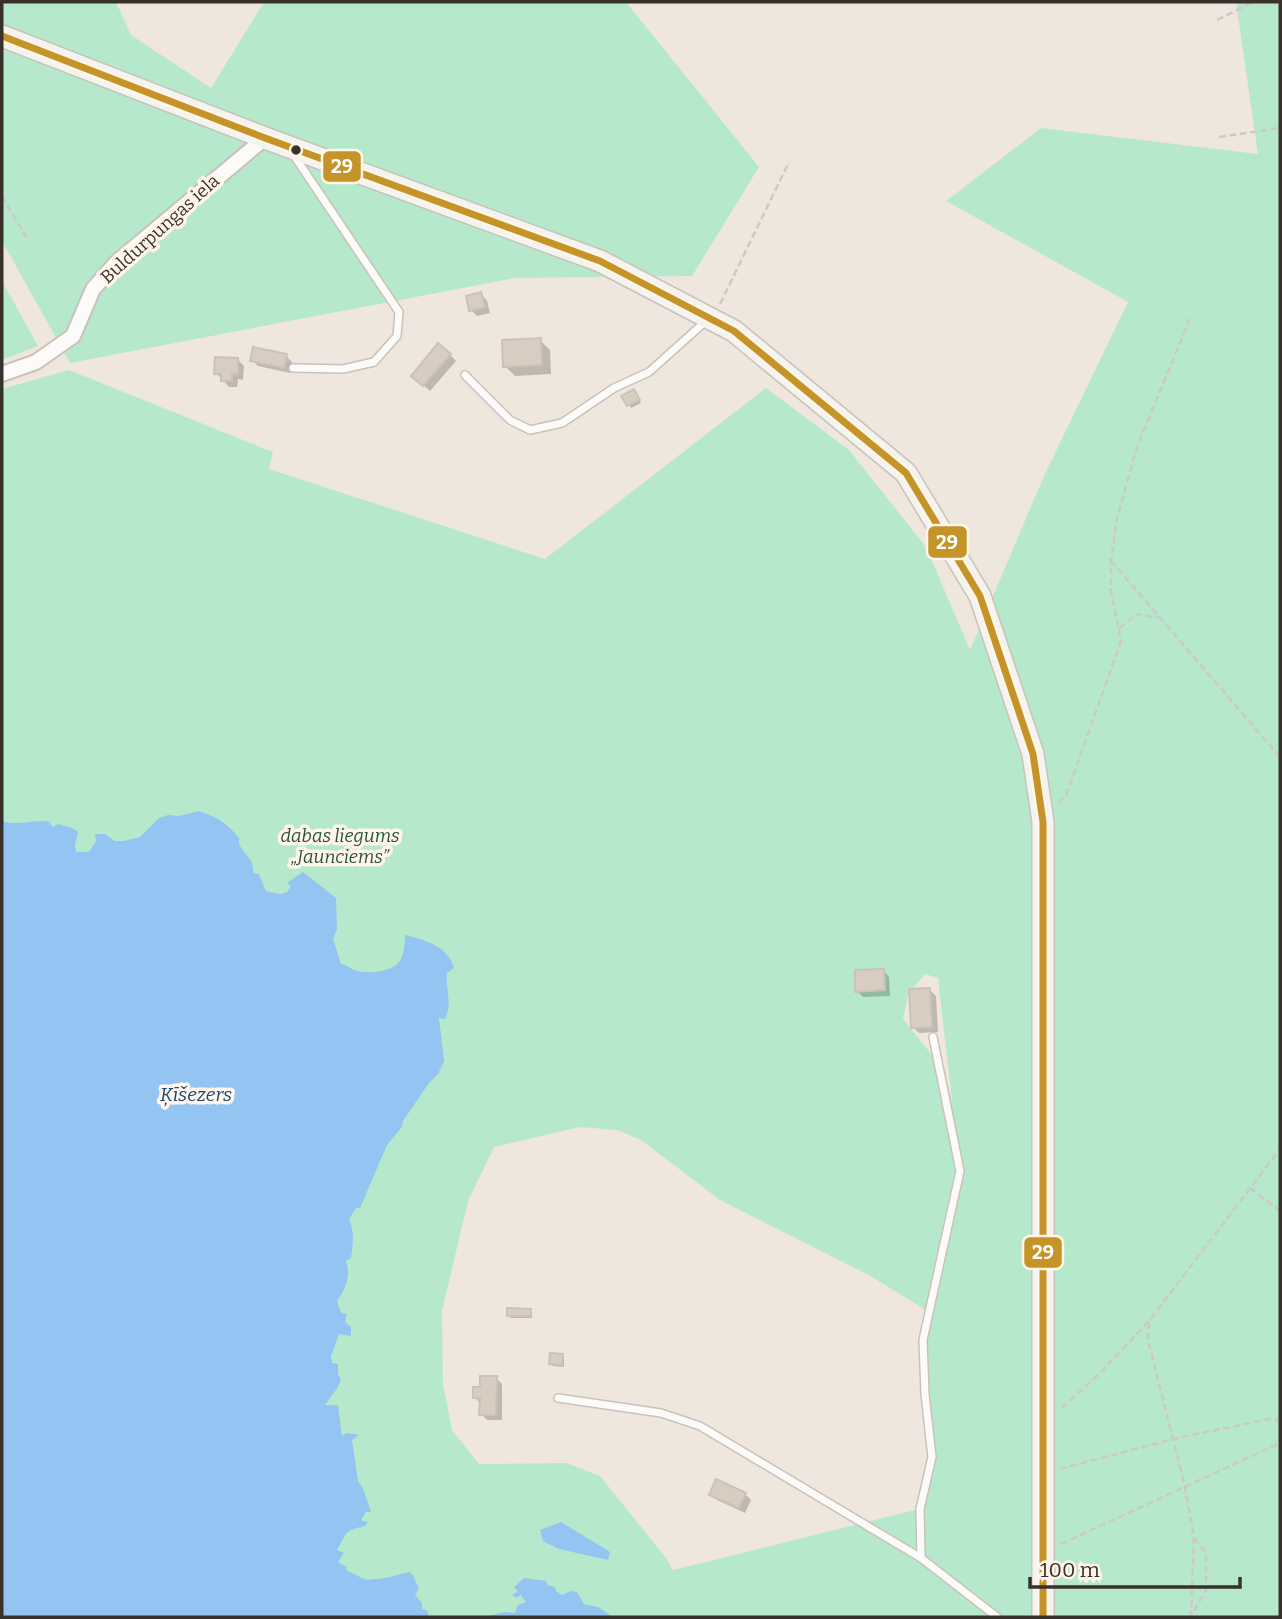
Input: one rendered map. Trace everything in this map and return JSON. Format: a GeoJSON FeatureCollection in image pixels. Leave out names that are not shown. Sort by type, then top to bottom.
{"type":"FeatureCollection","features":[{"type":"Feature","properties":{"kind":"main road"},"geometry":{"type":"LineString","coordinates":[[2,36],[265,138],[600,261],[734,331],[906,473],[980,596],[1034,754],[1043,822],[1043,1617]]}},
{"type":"Feature","properties":{"kind":"street","name":"Buldurpungas iela"},"geometry":{"type":"LineString","coordinates":[[2,374],[36,362],[73,336],[93,289],[117,262],[265,138]]}},
{"type":"Feature","properties":{"kind":"lane"},"geometry":{"type":"LineString","coordinates":[[289,147],[399,312],[397,335],[374,362],[342,369],[293,368]]}},
{"type":"Feature","properties":{"kind":"lane"},"geometry":{"type":"LineString","coordinates":[[465,374],[510,420],[530,430],[562,423],[614,388],[649,372],[703,323],[711,319]]}},
{"type":"Feature","properties":{"kind":"lane"},"geometry":{"type":"LineString","coordinates":[[921,1558],[920,1509],[932,1457],[925,1394],[923,1340],[960,1171],[933,1037]]}},
{"type":"Feature","properties":{"kind":"lane"},"geometry":{"type":"LineString","coordinates":[[558,1398],[661,1413],[700,1426],[921,1558],[997,1617]]}},
{"type":"Feature","properties":{"kind":"path"},"geometry":{"type":"LineString","coordinates":[[1217,20],[1253,2]]}},
{"type":"Feature","properties":{"kind":"path"},"geometry":{"type":"LineString","coordinates":[[1219,137],[1280,128]]}},
{"type":"Feature","properties":{"kind":"path"},"geometry":{"type":"LineString","coordinates":[[711,319],[789,162]]}},
{"type":"Feature","properties":{"kind":"path"},"geometry":{"type":"LineString","coordinates":[[2,196],[26,237]]}},
{"type":"Feature","properties":{"kind":"path"},"geometry":{"type":"LineString","coordinates":[[1043,822],[1067,793],[1121,641],[1111,590],[1111,561],[1117,518],[1137,447],[1190,318]]}},
{"type":"Feature","properties":{"kind":"path"},"geometry":{"type":"LineString","coordinates":[[1111,561],[1280,757]]}},
{"type":"Feature","properties":{"kind":"path"},"geometry":{"type":"LineString","coordinates":[[1119,628],[1137,614],[1161,618]]}},
{"type":"Feature","properties":{"kind":"path"},"geometry":{"type":"LineString","coordinates":[[1043,1426],[1102,1371],[1149,1321],[1280,1149]]}},
{"type":"Feature","properties":{"kind":"path"},"geometry":{"type":"LineString","coordinates":[[1251,1188],[1280,1211]]}},
{"type":"Feature","properties":{"kind":"path"},"geometry":{"type":"LineString","coordinates":[[1149,1321],[1147,1340],[1185,1487],[1194,1538],[1191,1615]]}},
{"type":"Feature","properties":{"kind":"path"},"geometry":{"type":"LineString","coordinates":[[1043,1471],[1172,1438],[1269,1419],[1280,1421]]}},
{"type":"Feature","properties":{"kind":"path"},"geometry":{"type":"LineString","coordinates":[[1043,1550],[1280,1443]]}},
{"type":"Feature","properties":{"kind":"path"},"geometry":{"type":"LineString","coordinates":[[1191,1615],[1206,1590],[1206,1553],[1194,1538]]}},
{"type":"Feature","properties":{"kind":"green space"},"geometry":{"type":"Polygon","coordinates":[[[2,2],[116,2],[131,35],[211,88],[264,2],[626,2],[759,167],[692,276],[515,278],[70,363],[2,241],[2,2]]]}},
{"type":"Feature","properties":{"kind":"green space","name":"dabas liegums „Jaunciems”"},"geometry":{"type":"Polygon","coordinates":[[[1236,2],[1280,2],[1280,1617],[2,1617],[2,389],[69,370],[273,452],[269,469],[545,559],[766,388],[849,450],[926,547],[970,650],[1044,476],[1128,302],[946,201],[1041,128],[1258,154],[1236,2]],[[925,974],[908,995],[903,1019],[944,1070],[952,1101],[938,978],[925,974]],[[580,1127],[494,1147],[468,1201],[442,1311],[443,1384],[452,1430],[479,1464],[566,1463],[600,1476],[673,1570],[919,1509],[932,1457],[923,1340],[929,1312],[867,1274],[720,1200],[641,1140],[617,1130],[580,1127]]]}},
{"type":"Feature","properties":{"kind":"green space"},"geometry":{"type":"Polygon","coordinates":[[[2,281],[38,346],[2,360],[2,281]]]}},
{"type":"Feature","properties":{"kind":"water","name":"Ķīšezers"},"geometry":{"type":"Polygon","coordinates":[[[199,811],[221,821],[239,838],[239,844],[251,861],[253,873],[259,874],[266,891],[280,894],[287,892],[291,886],[287,883],[303,872],[336,898],[337,929],[333,939],[341,964],[362,972],[391,968],[401,959],[405,935],[441,949],[454,968],[447,973],[447,1013],[445,1019],[439,1018],[444,1061],[438,1074],[387,1145],[360,1208],[356,1208],[349,1219],[353,1234],[351,1258],[346,1261],[347,1282],[337,1301],[341,1313],[347,1314],[345,1322],[351,1327],[351,1336],[339,1334],[331,1356],[332,1363],[338,1364],[341,1379],[325,1405],[338,1405],[342,1436],[347,1433],[359,1435],[352,1440],[358,1481],[371,1512],[366,1512],[362,1518],[362,1521],[368,1522],[365,1526],[353,1529],[344,1536],[337,1550],[344,1553],[338,1562],[347,1567],[346,1570],[366,1580],[409,1572],[419,1589],[415,1595],[429,1617],[2,1617],[2,821],[48,821],[53,827],[58,824],[72,828],[78,832],[76,852],[89,852],[96,841],[95,834],[105,834],[115,841],[124,841],[140,837],[159,818],[199,811]]]}},
{"type":"Feature","properties":{"kind":"water"},"geometry":{"type":"Polygon","coordinates":[[[561,1522],[610,1552],[608,1560],[559,1549],[543,1541],[540,1530],[561,1522]]]}},
{"type":"Feature","properties":{"kind":"water"},"geometry":{"type":"Polygon","coordinates":[[[524,1578],[546,1581],[547,1585],[555,1587],[562,1595],[571,1591],[577,1592],[584,1604],[598,1607],[613,1617],[484,1617],[504,1612],[515,1613],[518,1605],[526,1602],[521,1595],[516,1598],[512,1595],[518,1591],[514,1587],[524,1578]]]}},
{"type":"Feature","properties":{"kind":"building"},"geometry":{"type":"Polygon","coordinates":[[[481,292],[485,307],[469,311],[466,296],[481,292]]]}},
{"type":"Feature","properties":{"kind":"building"},"geometry":{"type":"Polygon","coordinates":[[[541,338],[542,365],[503,367],[502,340],[541,338]]]}},
{"type":"Feature","properties":{"kind":"building"},"geometry":{"type":"Polygon","coordinates":[[[438,343],[451,354],[423,386],[411,376],[438,343]]]}},
{"type":"Feature","properties":{"kind":"building"},"geometry":{"type":"Polygon","coordinates":[[[253,347],[287,354],[284,368],[250,361],[253,347]]]}},
{"type":"Feature","properties":{"kind":"building"},"geometry":{"type":"Polygon","coordinates":[[[215,357],[238,358],[238,374],[232,374],[232,381],[221,381],[221,374],[214,374],[215,357]]]}},
{"type":"Feature","properties":{"kind":"building"},"geometry":{"type":"Polygon","coordinates":[[[634,389],[640,400],[627,406],[621,396],[634,389]]]}},
{"type":"Feature","properties":{"kind":"building"},"geometry":{"type":"Polygon","coordinates":[[[884,969],[885,990],[855,992],[855,970],[884,969]]]}},
{"type":"Feature","properties":{"kind":"building"},"geometry":{"type":"Polygon","coordinates":[[[930,988],[932,1027],[911,1028],[909,989],[930,988]]]}},
{"type":"Feature","properties":{"kind":"building"},"geometry":{"type":"Polygon","coordinates":[[[507,1308],[531,1309],[531,1316],[507,1316],[507,1308]]]}},
{"type":"Feature","properties":{"kind":"building"},"geometry":{"type":"Polygon","coordinates":[[[550,1353],[563,1354],[562,1365],[549,1364],[550,1353]]]}},
{"type":"Feature","properties":{"kind":"building"},"geometry":{"type":"Polygon","coordinates":[[[480,1376],[497,1376],[496,1415],[479,1415],[480,1398],[473,1398],[473,1387],[480,1387],[480,1376]]]}},
{"type":"Feature","properties":{"kind":"building"},"geometry":{"type":"Polygon","coordinates":[[[716,1479],[746,1493],[739,1508],[709,1495],[716,1479]]]}},
{"type":"Feature","properties":{"kind":"transit line","name":"29"},"geometry":{"type":"LineString","coordinates":[[2,36],[265,138],[600,261],[734,331],[906,473],[980,596],[1033,754],[1043,822],[1043,1617]]}}]}
